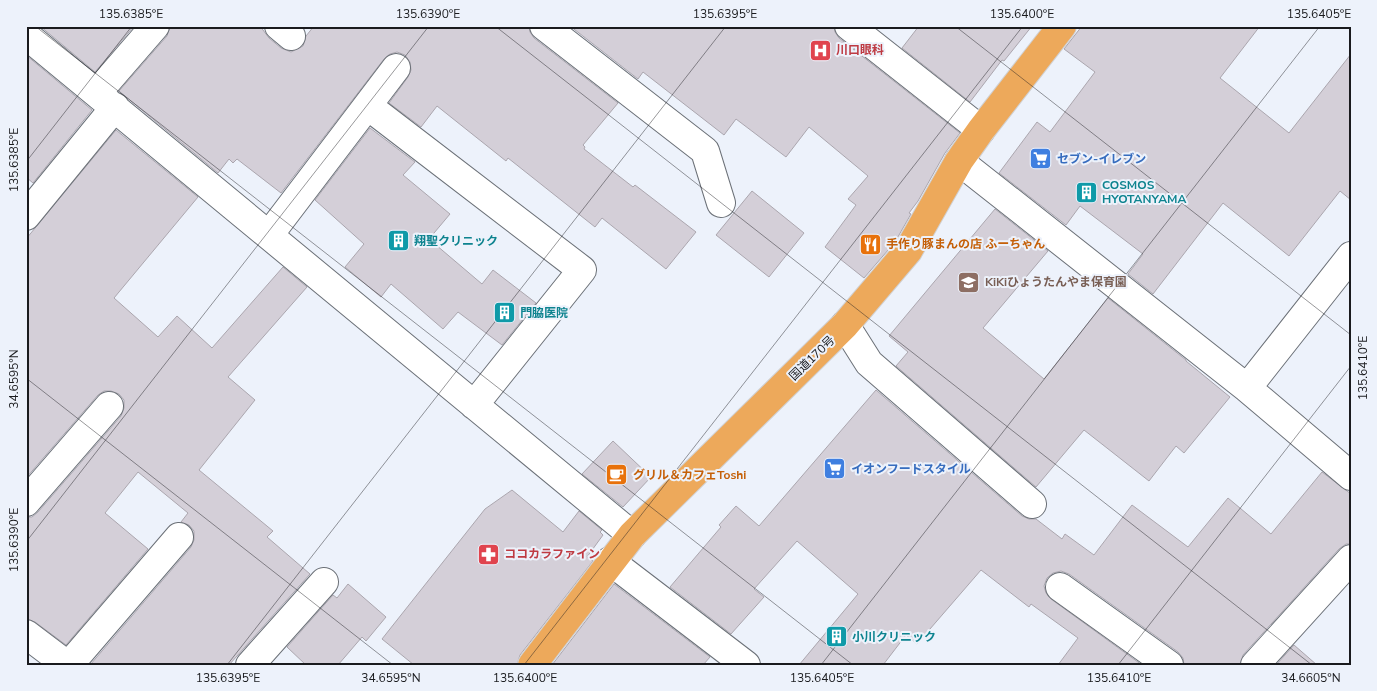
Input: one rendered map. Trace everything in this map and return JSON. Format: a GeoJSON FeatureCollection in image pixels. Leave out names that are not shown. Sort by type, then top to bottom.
{"type":"FeatureCollection","features":[{"type":"Feature","properties":{"kind":"highway","name":"国道170号"},"geometry":{"type":"LineString","coordinates":[[532,665],[632,534],[845,325],[908,251],[977,176],[981,130],[1062,26]]}},
{"type":"Feature","properties":{"kind":"street"},"geometry":{"type":"LineString","coordinates":[[26,216],[155,26]]}},
{"type":"Feature","properties":{"kind":"street"},"geometry":{"type":"LineString","coordinates":[[544,26],[705,151],[721,203]]}},
{"type":"Feature","properties":{"kind":"street"},"geometry":{"type":"LineString","coordinates":[[849,26],[981,130]]}},
{"type":"Feature","properties":{"kind":"street"},"geometry":{"type":"LineString","coordinates":[[26,35],[632,534]]}},
{"type":"Feature","properties":{"kind":"street"},"geometry":{"type":"LineString","coordinates":[[269,235],[396,68]]}},
{"type":"Feature","properties":{"kind":"street"},"geometry":{"type":"LineString","coordinates":[[368,106],[582,270],[474,405]]}},
{"type":"Feature","properties":{"kind":"street"},"geometry":{"type":"LineString","coordinates":[[977,176],[1247,388],[1351,476]]}},
{"type":"Feature","properties":{"kind":"street"},"geometry":{"type":"LineString","coordinates":[[1247,388],[1351,256]]}},
{"type":"Feature","properties":{"kind":"street"},"geometry":{"type":"LineString","coordinates":[[845,325],[869,363],[1032,504]]}},
{"type":"Feature","properties":{"kind":"street"},"geometry":{"type":"LineString","coordinates":[[26,502],[109,406]]}},
{"type":"Feature","properties":{"kind":"street"},"geometry":{"type":"LineString","coordinates":[[26,634],[68,665],[179,537]]}},
{"type":"Feature","properties":{"kind":"street"},"geometry":{"type":"LineString","coordinates":[[1255,665],[1351,559]]}},
{"type":"Feature","properties":{"kind":"street"},"geometry":{"type":"LineString","coordinates":[[610,561],[746,665]]}},
{"type":"Feature","properties":{"kind":"street"},"geometry":{"type":"LineString","coordinates":[[250,665],[324,582]]}},
{"type":"Feature","properties":{"kind":"street"},"geometry":{"type":"LineString","coordinates":[[1060,587],[1169,665]]}},
{"type":"Feature","properties":{"kind":"building"},"geometry":{"type":"Polygon","coordinates":[[[40,26],[134,26],[95,72],[40,26]]]}},
{"type":"Feature","properties":{"kind":"building"},"geometry":{"type":"Polygon","coordinates":[[[170,26],[260,26],[269,38],[281,48],[291,52],[303,46],[306,36],[314,26],[529,26],[534,38],[618,103],[583,145],[584,149],[696,232],[666,269],[602,218],[595,227],[508,158],[506,161],[437,106],[421,127],[389,103],[411,70],[410,62],[405,55],[397,52],[390,54],[384,59],[281,193],[237,159],[233,163],[229,159],[218,173],[119,91],[167,36],[170,26]]]}},
{"type":"Feature","properties":{"kind":"building"},"geometry":{"type":"Polygon","coordinates":[[[570,26],[834,26],[839,38],[960,133],[945,153],[918,201],[909,213],[911,214],[895,242],[864,278],[825,247],[856,205],[848,199],[868,176],[809,127],[786,157],[736,119],[724,135],[643,72],[638,79],[570,26]]]}},
{"type":"Feature","properties":{"kind":"building"},"geometry":{"type":"Polygon","coordinates":[[[919,26],[1032,26],[1004,61],[1002,60],[970,102],[902,48],[919,26]]]}},
{"type":"Feature","properties":{"kind":"building"},"geometry":{"type":"Polygon","coordinates":[[[1082,26],[1260,26],[1220,78],[1289,133],[1351,54],[1351,200],[1340,191],[1289,256],[1223,203],[1153,294],[1128,274],[1143,254],[1080,206],[1066,225],[999,173],[1037,122],[1050,132],[1095,72],[1064,49],[1082,26]]]}},
{"type":"Feature","properties":{"kind":"building"},"geometry":{"type":"Polygon","coordinates":[[[26,55],[92,110],[33,183],[26,177],[26,55]]]}},
{"type":"Feature","properties":{"kind":"building"},"geometry":{"type":"Polygon","coordinates":[[[370,128],[415,162],[403,175],[450,214],[429,239],[482,284],[493,270],[536,303],[502,345],[458,312],[443,329],[391,284],[381,297],[345,267],[364,244],[315,200],[370,128]]]}},
{"type":"Feature","properties":{"kind":"building"},"geometry":{"type":"Polygon","coordinates":[[[116,130],[198,197],[114,298],[158,337],[177,316],[212,348],[283,267],[307,287],[228,377],[255,400],[199,470],[273,531],[267,537],[310,574],[229,665],[90,665],[191,547],[194,540],[194,531],[189,525],[181,522],[188,513],[138,472],[105,513],[148,549],[66,645],[35,622],[26,619],[26,517],[32,517],[38,512],[121,416],[124,400],[119,394],[111,391],[104,391],[98,395],[26,478],[26,239],[116,130]]]}},
{"type":"Feature","properties":{"kind":"building"},"geometry":{"type":"Polygon","coordinates":[[[752,191],[804,233],[769,277],[716,235],[752,191]]]}},
{"type":"Feature","properties":{"kind":"building"},"geometry":{"type":"Polygon","coordinates":[[[995,209],[1048,251],[983,328],[1044,379],[1108,298],[1230,397],[1184,453],[1176,446],[1149,481],[1084,430],[1036,487],[896,366],[908,352],[889,336],[995,209]]]}},
{"type":"Feature","properties":{"kind":"building"},"geometry":{"type":"Polygon","coordinates":[[[876,390],[1022,516],[1036,519],[1062,539],[1065,534],[1094,555],[1132,505],[1188,547],[1228,498],[1271,534],[1322,472],[1351,494],[1351,544],[1346,544],[1339,549],[1243,655],[1240,665],[1184,665],[1183,658],[1178,652],[1069,574],[1061,571],[1053,573],[1047,578],[1044,586],[1046,593],[1051,599],[1142,665],[1058,665],[1078,638],[1031,604],[1029,607],[981,570],[917,644],[906,635],[883,665],[799,665],[858,594],[797,541],[754,589],[764,597],[731,634],[670,587],[721,527],[719,525],[736,506],[759,526],[876,390]]]}},
{"type":"Feature","properties":{"kind":"building","name":"グリル＆カフェToshi"},"geometry":{"type":"Polygon","coordinates":[[[613,441],[651,477],[623,507],[582,474],[613,441]]]}},
{"type":"Feature","properties":{"kind":"building"},"geometry":{"type":"Polygon","coordinates":[[[512,490],[563,532],[579,511],[602,530],[600,532],[603,535],[587,557],[593,561],[520,655],[517,665],[414,665],[382,639],[485,509],[512,490]]]}},
{"type":"Feature","properties":{"kind":"building"},"geometry":{"type":"Polygon","coordinates":[[[348,584],[386,617],[366,641],[362,637],[338,665],[306,665],[287,647],[333,595],[337,598],[348,584]]]}},
{"type":"Feature","properties":{"kind":"building"},"geometry":{"type":"Polygon","coordinates":[[[614,584],[710,657],[703,665],[552,665],[614,584]]]}},
{"type":"Feature","properties":{"kind":"building"},"geometry":{"type":"Polygon","coordinates":[[[1294,645],[1317,665],[1276,665],[1294,645]]]}},
{"type":"Feature","properties":{"kind":"place","name":"川口眼科"},"geometry":{"type":"Point","coordinates":[820,50]}},
{"type":"Feature","properties":{"kind":"place","name":"セブン-イレブン"},"geometry":{"type":"Point","coordinates":[1041,159]}},
{"type":"Feature","properties":{"kind":"place","name":"COSMOS HYOTANYAMA"},"geometry":{"type":"Point","coordinates":[1086,192]}},
{"type":"Feature","properties":{"kind":"place","name":"翔聖クリニック"},"geometry":{"type":"Point","coordinates":[398,241]}},
{"type":"Feature","properties":{"kind":"place","name":"手作り豚まんの店 ふーちゃん"},"geometry":{"type":"Point","coordinates":[870,244]}},
{"type":"Feature","properties":{"kind":"place","name":"KiKiひょうたんやま保育園"},"geometry":{"type":"Point","coordinates":[969,282]}},
{"type":"Feature","properties":{"kind":"place","name":"門脇医院"},"geometry":{"type":"Point","coordinates":[504,313]}},
{"type":"Feature","properties":{"kind":"place","name":"イオンフードスタイル"},"geometry":{"type":"Point","coordinates":[835,469]}},
{"type":"Feature","properties":{"kind":"place","name":"グリル＆カフェToshi"},"geometry":{"type":"Point","coordinates":[617,475]}},
{"type":"Feature","properties":{"kind":"place","name":"ココカラファイン"},"geometry":{"type":"Point","coordinates":[488,554]}},
{"type":"Feature","properties":{"kind":"place","name":"小川クリニック"},"geometry":{"type":"Point","coordinates":[836,637]}}]}
